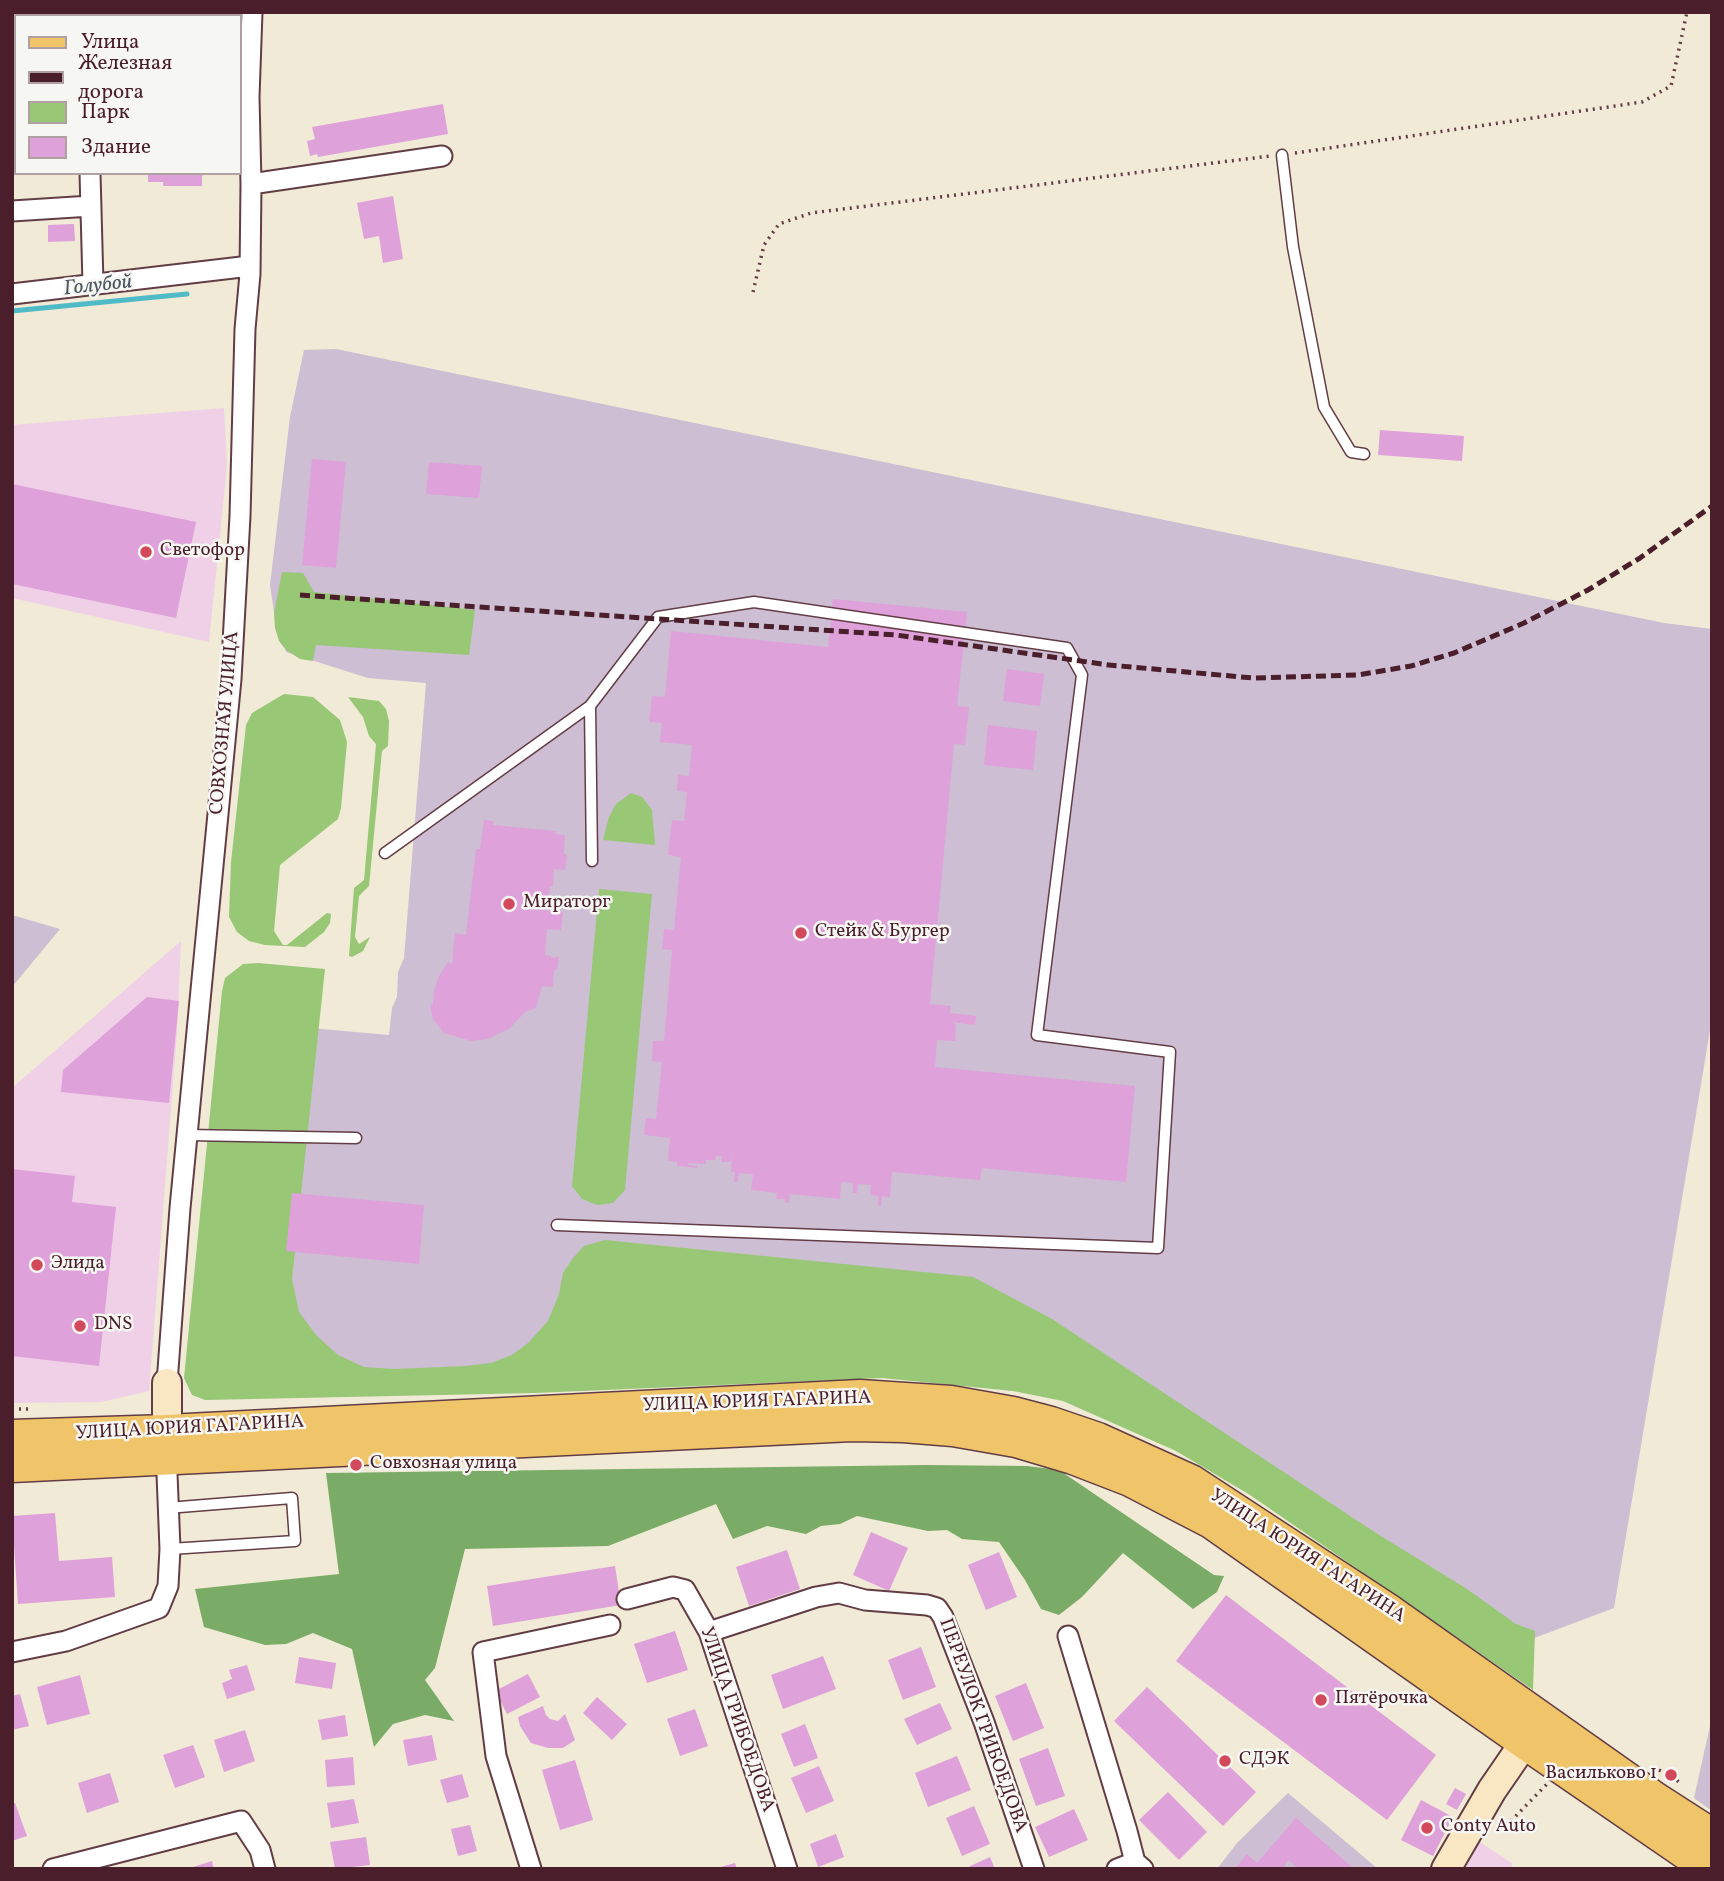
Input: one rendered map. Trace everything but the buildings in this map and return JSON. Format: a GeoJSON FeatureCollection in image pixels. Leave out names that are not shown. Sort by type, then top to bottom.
{"type":"FeatureCollection","features":[{"type":"Feature","properties":{"kind":"main road","name":"УЛИЦА ЮРИЯ ГАГАРИНА"},"geometry":{"type":"LineString","coordinates":[[12,1466],[166,1446],[860,1396],[951,1402],[1013,1413],[1098,1439],[1191,1480],[1380,1604],[1527,1740]]}},
{"type":"Feature","properties":{"kind":"main road","name":"УЛИЦА ЮРИЯ ГАГАРИНА"},"geometry":{"type":"LineString","coordinates":[[12,1436],[166,1446]]}},
{"type":"Feature","properties":{"kind":"main road"},"geometry":{"type":"LineString","coordinates":[[1527,1740],[1657,1799],[1712,1835]]}},
{"type":"Feature","properties":{"kind":"main road"},"geometry":{"type":"LineString","coordinates":[[1527,1740],[1709,1869]]}},
{"type":"Feature","properties":{"kind":"street","name":"СОВХОЗНАЯ УЛИЦА"},"geometry":{"type":"LineString","coordinates":[[166,1446],[167,1383],[187,1135],[232,679],[245,329],[250,266],[249,97],[252,12]]}},
{"type":"Feature","properties":{"kind":"street"},"geometry":{"type":"LineString","coordinates":[[251,184],[442,156]]}},
{"type":"Feature","properties":{"kind":"street"},"geometry":{"type":"LineString","coordinates":[[90,175],[93,284]]}},
{"type":"Feature","properties":{"kind":"street"},"geometry":{"type":"LineString","coordinates":[[12,211],[91,206]]}},
{"type":"Feature","properties":{"kind":"street"},"geometry":{"type":"LineString","coordinates":[[12,294],[250,266]]}},
{"type":"Feature","properties":{"kind":"street"},"geometry":{"type":"LineString","coordinates":[[12,1651],[66,1640],[159,1608],[167,1586],[170,1549],[166,1446]]}},
{"type":"Feature","properties":{"kind":"street","name":"УЛИЦА ГРИБОЕДОВА"},"geometry":{"type":"LineString","coordinates":[[627,1599],[673,1587],[685,1590],[709,1632],[787,1869]]}},
{"type":"Feature","properties":{"kind":"street","name":"ПЕРЕУЛОК ГРИБОЕДОВА"},"geometry":{"type":"LineString","coordinates":[[709,1632],[816,1597],[839,1593],[865,1600],[937,1608],[984,1721],[1034,1869]]}},
{"type":"Feature","properties":{"kind":"street"},"geometry":{"type":"LineString","coordinates":[[531,1869],[496,1756],[483,1652],[610,1625]]}},
{"type":"Feature","properties":{"kind":"street"},"geometry":{"type":"LineString","coordinates":[[1068,1636],[1128,1831],[1132,1866]]}},
{"type":"Feature","properties":{"kind":"street"},"geometry":{"type":"LineString","coordinates":[[1446,1869],[1492,1790],[1527,1740]]}},
{"type":"Feature","properties":{"kind":"street"},"geometry":{"type":"LineString","coordinates":[[53,1869],[241,1821],[260,1850],[265,1869]]}},
{"type":"Feature","properties":{"kind":"lane"},"geometry":{"type":"LineString","coordinates":[[1282,155],[1293,247],[1324,407],[1351,452],[1364,454]]}},
{"type":"Feature","properties":{"kind":"lane"},"geometry":{"type":"LineString","coordinates":[[385,853],[590,706],[658,617],[754,602],[1067,648],[1082,675],[1037,1035],[1170,1052],[1157,1248],[557,1225]]}},
{"type":"Feature","properties":{"kind":"lane"},"geometry":{"type":"LineString","coordinates":[[590,706],[592,862]]}},
{"type":"Feature","properties":{"kind":"lane"},"geometry":{"type":"LineString","coordinates":[[187,1135],[356,1138]]}},
{"type":"Feature","properties":{"kind":"lane"},"geometry":{"type":"LineString","coordinates":[[167,1508],[292,1498],[295,1541],[170,1549]]}},
{"type":"Feature","properties":{"kind":"path"},"geometry":{"type":"LineString","coordinates":[[753,292],[764,245],[779,224],[811,213],[1282,155],[1642,102],[1671,86],[1687,12]]}},
{"type":"Feature","properties":{"kind":"path"},"geometry":{"type":"LineString","coordinates":[[1490,1825],[1508,1824],[1549,1783],[1527,1740]]}},
{"type":"Feature","properties":{"kind":"shaded area","name":"Мираторг"},"geometry":{"type":"Polygon","coordinates":[[[336,349],[1664,623],[1712,629],[1712,1018],[1614,1608],[1513,1646],[1061,1337],[209,1379],[243,1022],[389,1035],[392,1008],[397,997],[398,972],[404,958],[426,683],[368,678],[286,652],[274,612],[270,585],[290,417],[304,350],[336,349]]]}},
{"type":"Feature","properties":{"kind":"shaded area"},"geometry":{"type":"Polygon","coordinates":[[[224,408],[227,466],[209,642],[12,598],[12,425],[224,408]]]}},
{"type":"Feature","properties":{"kind":"shaded area"},"geometry":{"type":"Polygon","coordinates":[[[12,915],[60,929],[12,987],[12,915]]]}},
{"type":"Feature","properties":{"kind":"shaded area"},"geometry":{"type":"Polygon","coordinates":[[[181,941],[177,1032],[149,1391],[101,1402],[12,1403],[12,1088],[181,941]]]}},
{"type":"Feature","properties":{"kind":"shaded area"},"geometry":{"type":"Polygon","coordinates":[[[1712,1717],[1712,1811],[1694,1798],[1712,1717]]]}},
{"type":"Feature","properties":{"kind":"shaded area"},"geometry":{"type":"Polygon","coordinates":[[[1288,1793],[1378,1869],[1217,1869],[1237,1843],[1288,1793]]]}},
{"type":"Feature","properties":{"kind":"shaded area"},"geometry":{"type":"Polygon","coordinates":[[[1478,1841],[1512,1863],[1512,1869],[1460,1869],[1478,1841]]]}},
{"type":"Feature","properties":{"kind":"green space"},"geometry":{"type":"Polygon","coordinates":[[[282,572],[303,573],[314,592],[475,610],[469,655],[316,645],[313,661],[300,659],[286,650],[279,641],[275,628],[274,613],[282,572]]]}},
{"type":"Feature","properties":{"kind":"green space"},"geometry":{"type":"Polygon","coordinates":[[[284,694],[313,697],[340,720],[347,742],[338,819],[280,865],[274,931],[283,945],[287,945],[327,913],[331,914],[330,923],[324,932],[305,947],[265,945],[249,941],[237,932],[229,917],[231,862],[246,725],[252,713],[284,694]]]}},
{"type":"Feature","properties":{"kind":"green space"},"geometry":{"type":"Polygon","coordinates":[[[348,697],[379,701],[386,709],[389,721],[388,746],[382,751],[369,886],[359,896],[355,937],[359,944],[370,937],[363,951],[352,957],[349,956],[354,888],[364,880],[376,744],[369,736],[363,717],[348,697]]]}},
{"type":"Feature","properties":{"kind":"green space"},"geometry":{"type":"Polygon","coordinates":[[[631,793],[642,797],[652,810],[655,845],[603,840],[609,817],[616,804],[631,793]]]}},
{"type":"Feature","properties":{"kind":"green space"},"geometry":{"type":"Polygon","coordinates":[[[599,889],[652,894],[625,1190],[613,1203],[597,1205],[582,1199],[572,1186],[599,889]]]}},
{"type":"Feature","properties":{"kind":"green space"},"geometry":{"type":"Polygon","coordinates":[[[243,964],[325,969],[292,1279],[299,1312],[316,1335],[338,1355],[364,1367],[394,1369],[491,1363],[512,1355],[528,1343],[548,1321],[559,1294],[563,1273],[573,1258],[584,1246],[605,1240],[973,1277],[1052,1319],[1376,1533],[1467,1589],[1516,1624],[1535,1631],[1533,1690],[1250,1495],[1176,1451],[1063,1401],[1013,1391],[882,1378],[535,1393],[205,1400],[192,1395],[184,1378],[222,991],[225,978],[243,964]]]}},
{"type":"Feature","properties":{"kind":"green space"},"geometry":{"type":"Polygon","coordinates":[[[1027,1466],[1059,1470],[1214,1575],[1224,1576],[1217,1592],[1193,1609],[1123,1553],[1082,1597],[1059,1615],[1041,1609],[999,1542],[962,1539],[947,1530],[928,1531],[857,1516],[840,1524],[821,1526],[806,1534],[767,1526],[733,1539],[716,1504],[608,1546],[465,1549],[435,1668],[425,1680],[454,1721],[425,1715],[393,1724],[374,1747],[352,1649],[313,1633],[286,1644],[265,1645],[204,1627],[195,1589],[339,1574],[326,1473],[1027,1466]]]}},
{"type":"Feature","properties":{"kind":"waterway","name":"Голубой"},"geometry":{"type":"LineString","coordinates":[[12,311],[187,294]]}},
{"type":"Feature","properties":{"kind":"railway"},"geometry":{"type":"LineString","coordinates":[[300,595],[896,635],[1109,665],[1253,678],[1358,675],[1411,666],[1454,653],[1524,623],[1588,590],[1640,558],[1712,506]]}},
{"type":"Feature","properties":{"kind":"place","name":"Светофор"},"geometry":{"type":"Point","coordinates":[146,552]}},
{"type":"Feature","properties":{"kind":"place","name":"Мираторг"},"geometry":{"type":"Point","coordinates":[509,904]}},
{"type":"Feature","properties":{"kind":"place","name":"Стейк & Бургер"},"geometry":{"type":"Point","coordinates":[801,933]}},
{"type":"Feature","properties":{"kind":"place","name":"Элида"},"geometry":{"type":"Point","coordinates":[37,1265]}},
{"type":"Feature","properties":{"kind":"place","name":"DNS"},"geometry":{"type":"Point","coordinates":[80,1326]}},
{"type":"Feature","properties":{"kind":"place","name":"Совхозная улица"},"geometry":{"type":"Point","coordinates":[356,1465]}},
{"type":"Feature","properties":{"kind":"place","name":"Пятёрочка"},"geometry":{"type":"Point","coordinates":[1321,1700]}},
{"type":"Feature","properties":{"kind":"place","name":"СДЭК"},"geometry":{"type":"Point","coordinates":[1225,1761]}},
{"type":"Feature","properties":{"kind":"place","name":"Васильково 1"},"geometry":{"type":"Point","coordinates":[1671,1775]}},
{"type":"Feature","properties":{"kind":"place","name":"Conty Auto"},"geometry":{"type":"Point","coordinates":[1427,1828]}}]}
